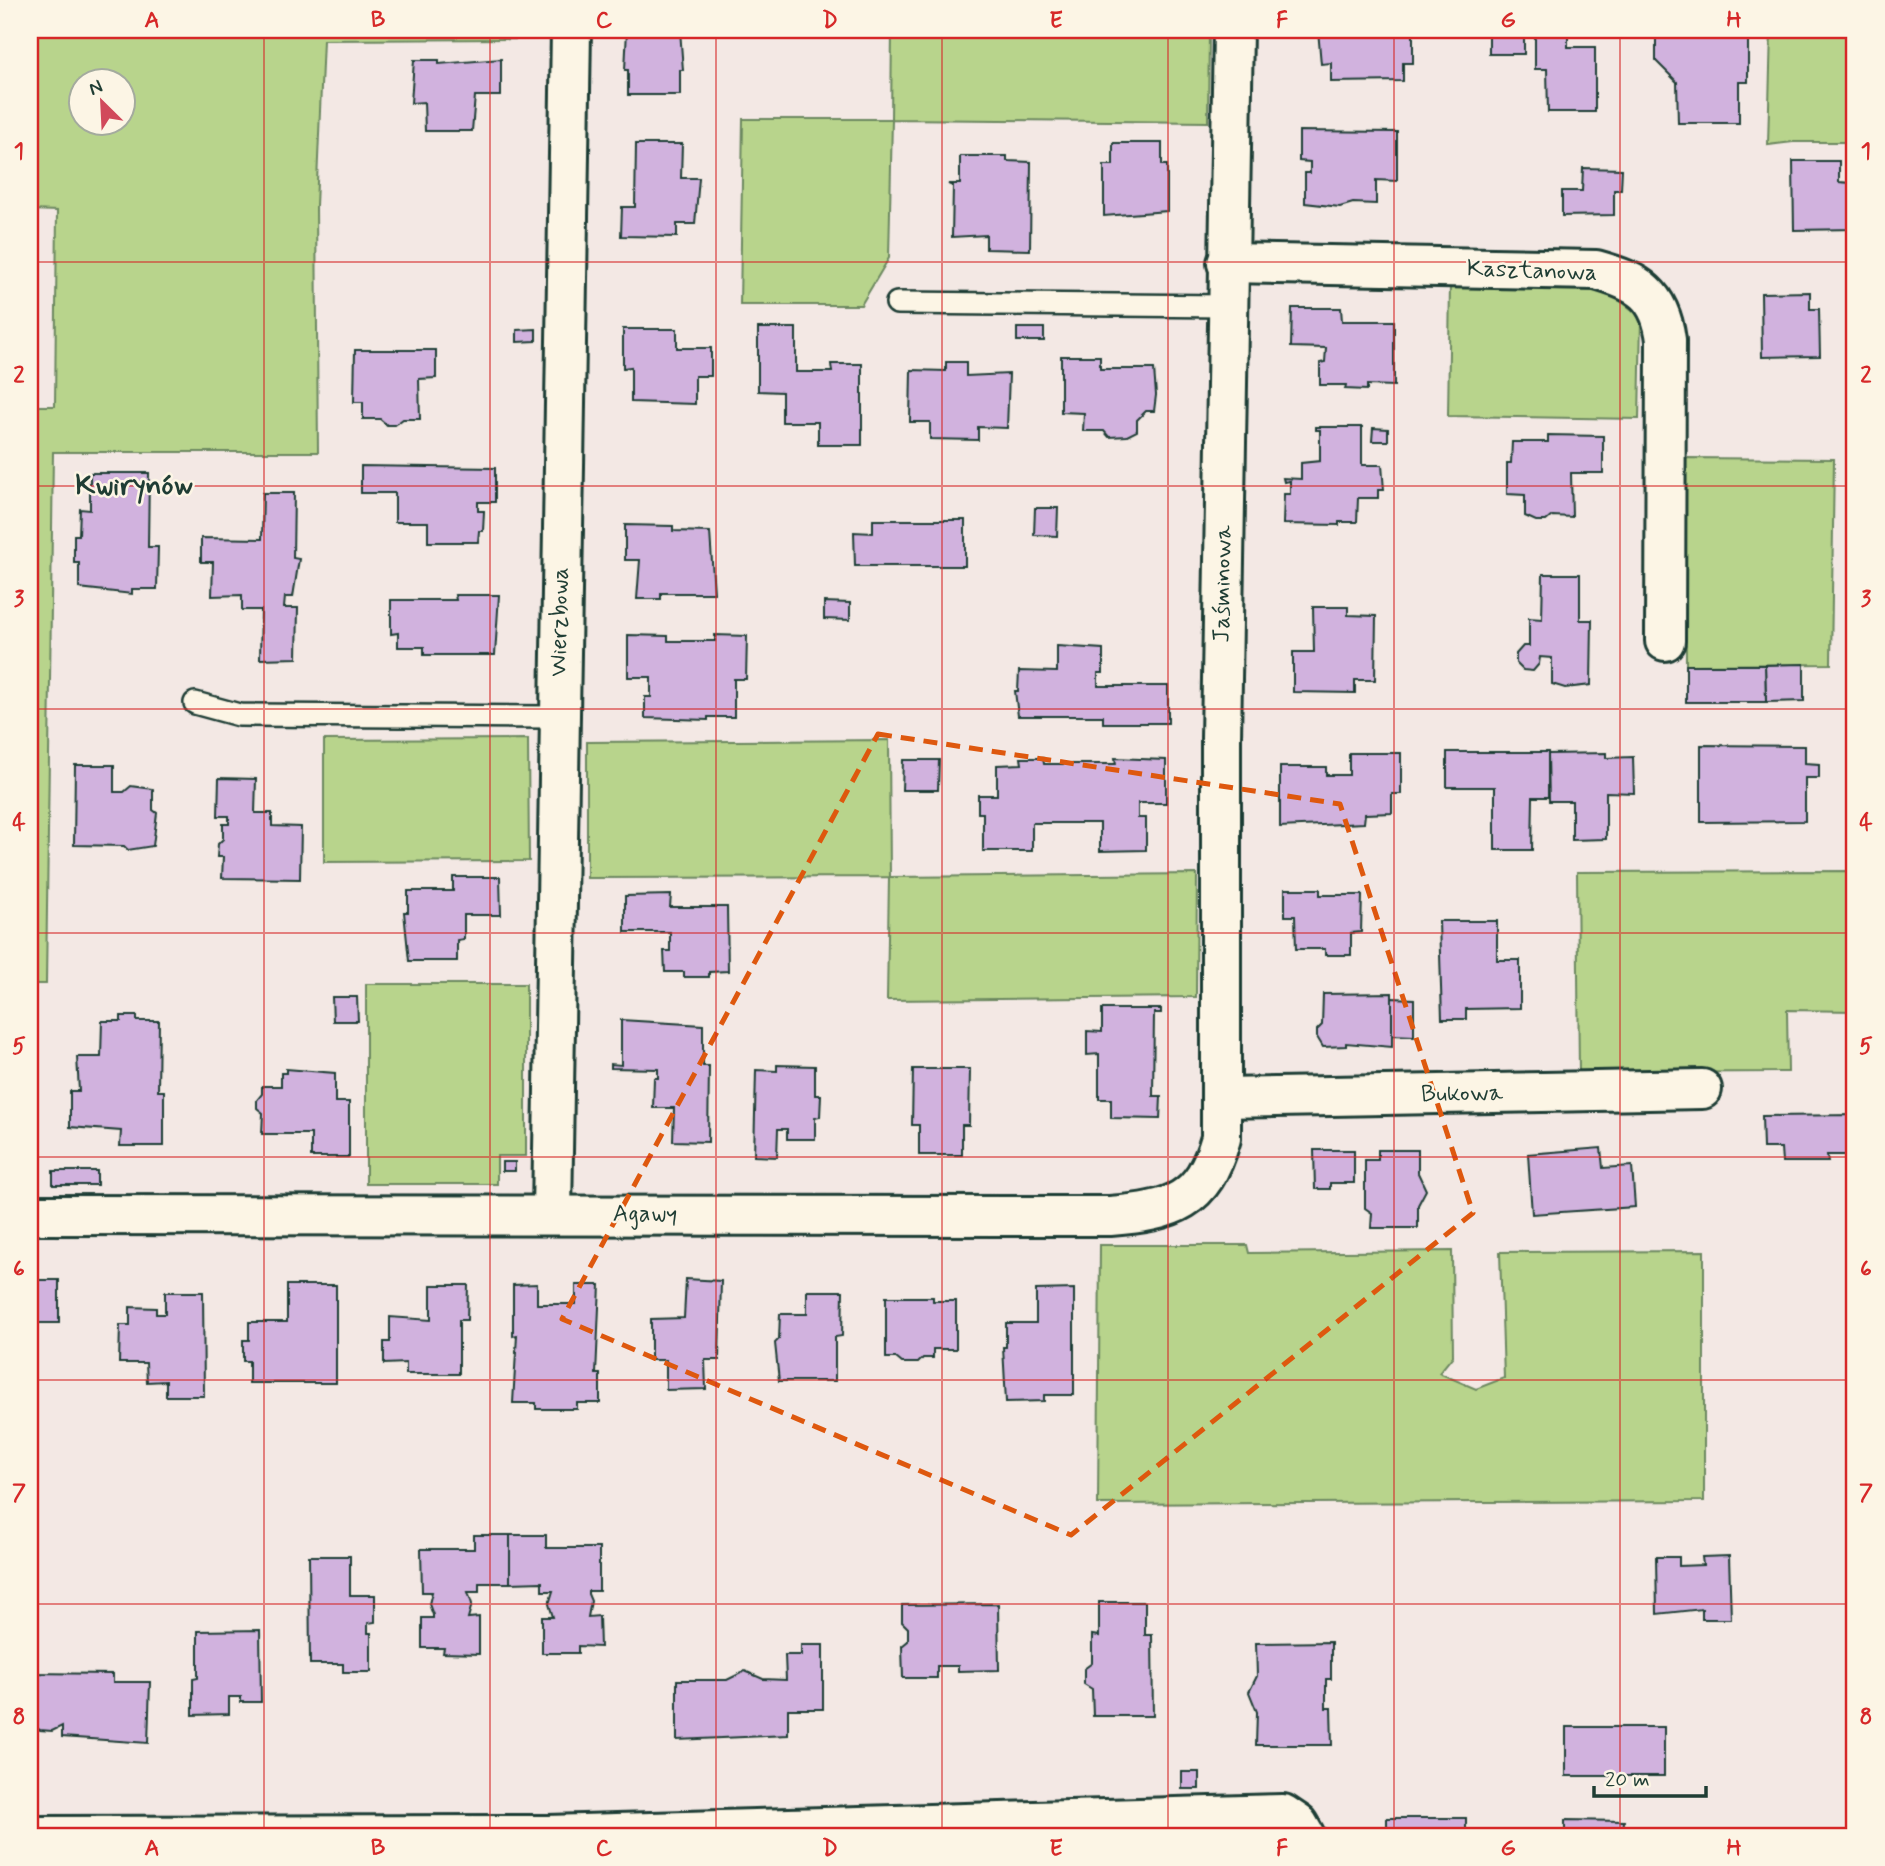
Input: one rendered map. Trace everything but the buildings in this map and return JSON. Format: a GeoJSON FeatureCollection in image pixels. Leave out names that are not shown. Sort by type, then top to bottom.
{"type":"FeatureCollection","features":[{"type":"Feature","properties":{"kind":"street","name":"Wierzbowa"},"geometry":{"type":"LineString","coordinates":[[552,1214],[571,30]]}},
{"type":"Feature","properties":{"kind":"street","name":"Jaśminowa"},"geometry":{"type":"LineString","coordinates":[[1221,1138],[1221,738],[1233,30]]}},
{"type":"Feature","properties":{"kind":"street","name":"Kasztanowa"},"geometry":{"type":"LineString","coordinates":[[1227,263],[1596,271],[1624,278],[1644,291],[1659,307],[1666,340],[1665,641]]}},
{"type":"Feature","properties":{"kind":"street","name":"Bukowa"},"geometry":{"type":"LineString","coordinates":[[1222,1098],[1702,1089]]}},
{"type":"Feature","properties":{"kind":"street","name":"Agawy"},"geometry":{"type":"LineString","coordinates":[[30,1215],[1139,1214],[1168,1208],[1191,1196],[1207,1178],[1221,1138]]}},
{"type":"Feature","properties":{"kind":"street"},"geometry":{"type":"LineString","coordinates":[[32,1836],[548,1835],[1294,1825]]}},
{"type":"Feature","properties":{"kind":"lane"},"geometry":{"type":"LineString","coordinates":[[897,303],[1227,306]]}},
{"type":"Feature","properties":{"kind":"lane"},"geometry":{"type":"LineString","coordinates":[[195,703],[239,715],[558,717]]}},
{"type":"Feature","properties":{"kind":"highlighted area"},"geometry":{"type":"Polygon","coordinates":[[[878,734],[1340,804],[1473,1213],[1071,1535],[562,1319],[878,734]]]}},
{"type":"Feature","properties":{"kind":"green space"},"geometry":{"type":"Polygon","coordinates":[[[30,30],[540,30],[540,39],[323,40],[316,206],[318,452],[53,452],[46,984],[30,984],[30,406],[55,406],[57,211],[30,210],[30,30]]]}},
{"type":"Feature","properties":{"kind":"green space"},"geometry":{"type":"Polygon","coordinates":[[[892,30],[1209,30],[1208,122],[892,119],[889,258],[861,305],[740,305],[743,119],[891,119],[892,30]]]}},
{"type":"Feature","properties":{"kind":"green space"},"geometry":{"type":"Polygon","coordinates":[[[1771,30],[1855,30],[1855,142],[1793,142],[1768,145],[1771,30]]]}},
{"type":"Feature","properties":{"kind":"green space"},"geometry":{"type":"Polygon","coordinates":[[[1450,284],[1607,290],[1641,317],[1639,419],[1448,416],[1450,284]]]}},
{"type":"Feature","properties":{"kind":"green space"},"geometry":{"type":"Polygon","coordinates":[[[1685,458],[1834,459],[1831,664],[1686,665],[1685,458]]]}},
{"type":"Feature","properties":{"kind":"green space"},"geometry":{"type":"Polygon","coordinates":[[[528,739],[529,861],[324,862],[324,740],[528,739]]]}},
{"type":"Feature","properties":{"kind":"green space"},"geometry":{"type":"Polygon","coordinates":[[[889,740],[890,877],[1197,874],[1196,997],[887,1000],[889,877],[587,878],[587,742],[889,740]]]}},
{"type":"Feature","properties":{"kind":"green space"},"geometry":{"type":"Polygon","coordinates":[[[1855,871],[1855,1011],[1787,1010],[1788,1072],[1579,1073],[1577,872],[1855,871]]]}},
{"type":"Feature","properties":{"kind":"green space"},"geometry":{"type":"Polygon","coordinates":[[[366,984],[526,984],[526,1156],[497,1156],[497,1184],[366,1184],[366,984]]]}},
{"type":"Feature","properties":{"kind":"green space"},"geometry":{"type":"Polygon","coordinates":[[[1100,1245],[1247,1245],[1249,1253],[1452,1251],[1453,1356],[1439,1373],[1476,1389],[1504,1378],[1500,1252],[1704,1251],[1704,1501],[1098,1504],[1100,1245]]]}},
{"type":"Feature","properties":{"kind":"district","name":"Kwirynów"},"geometry":{"type":"Point","coordinates":[134,486]}}]}
